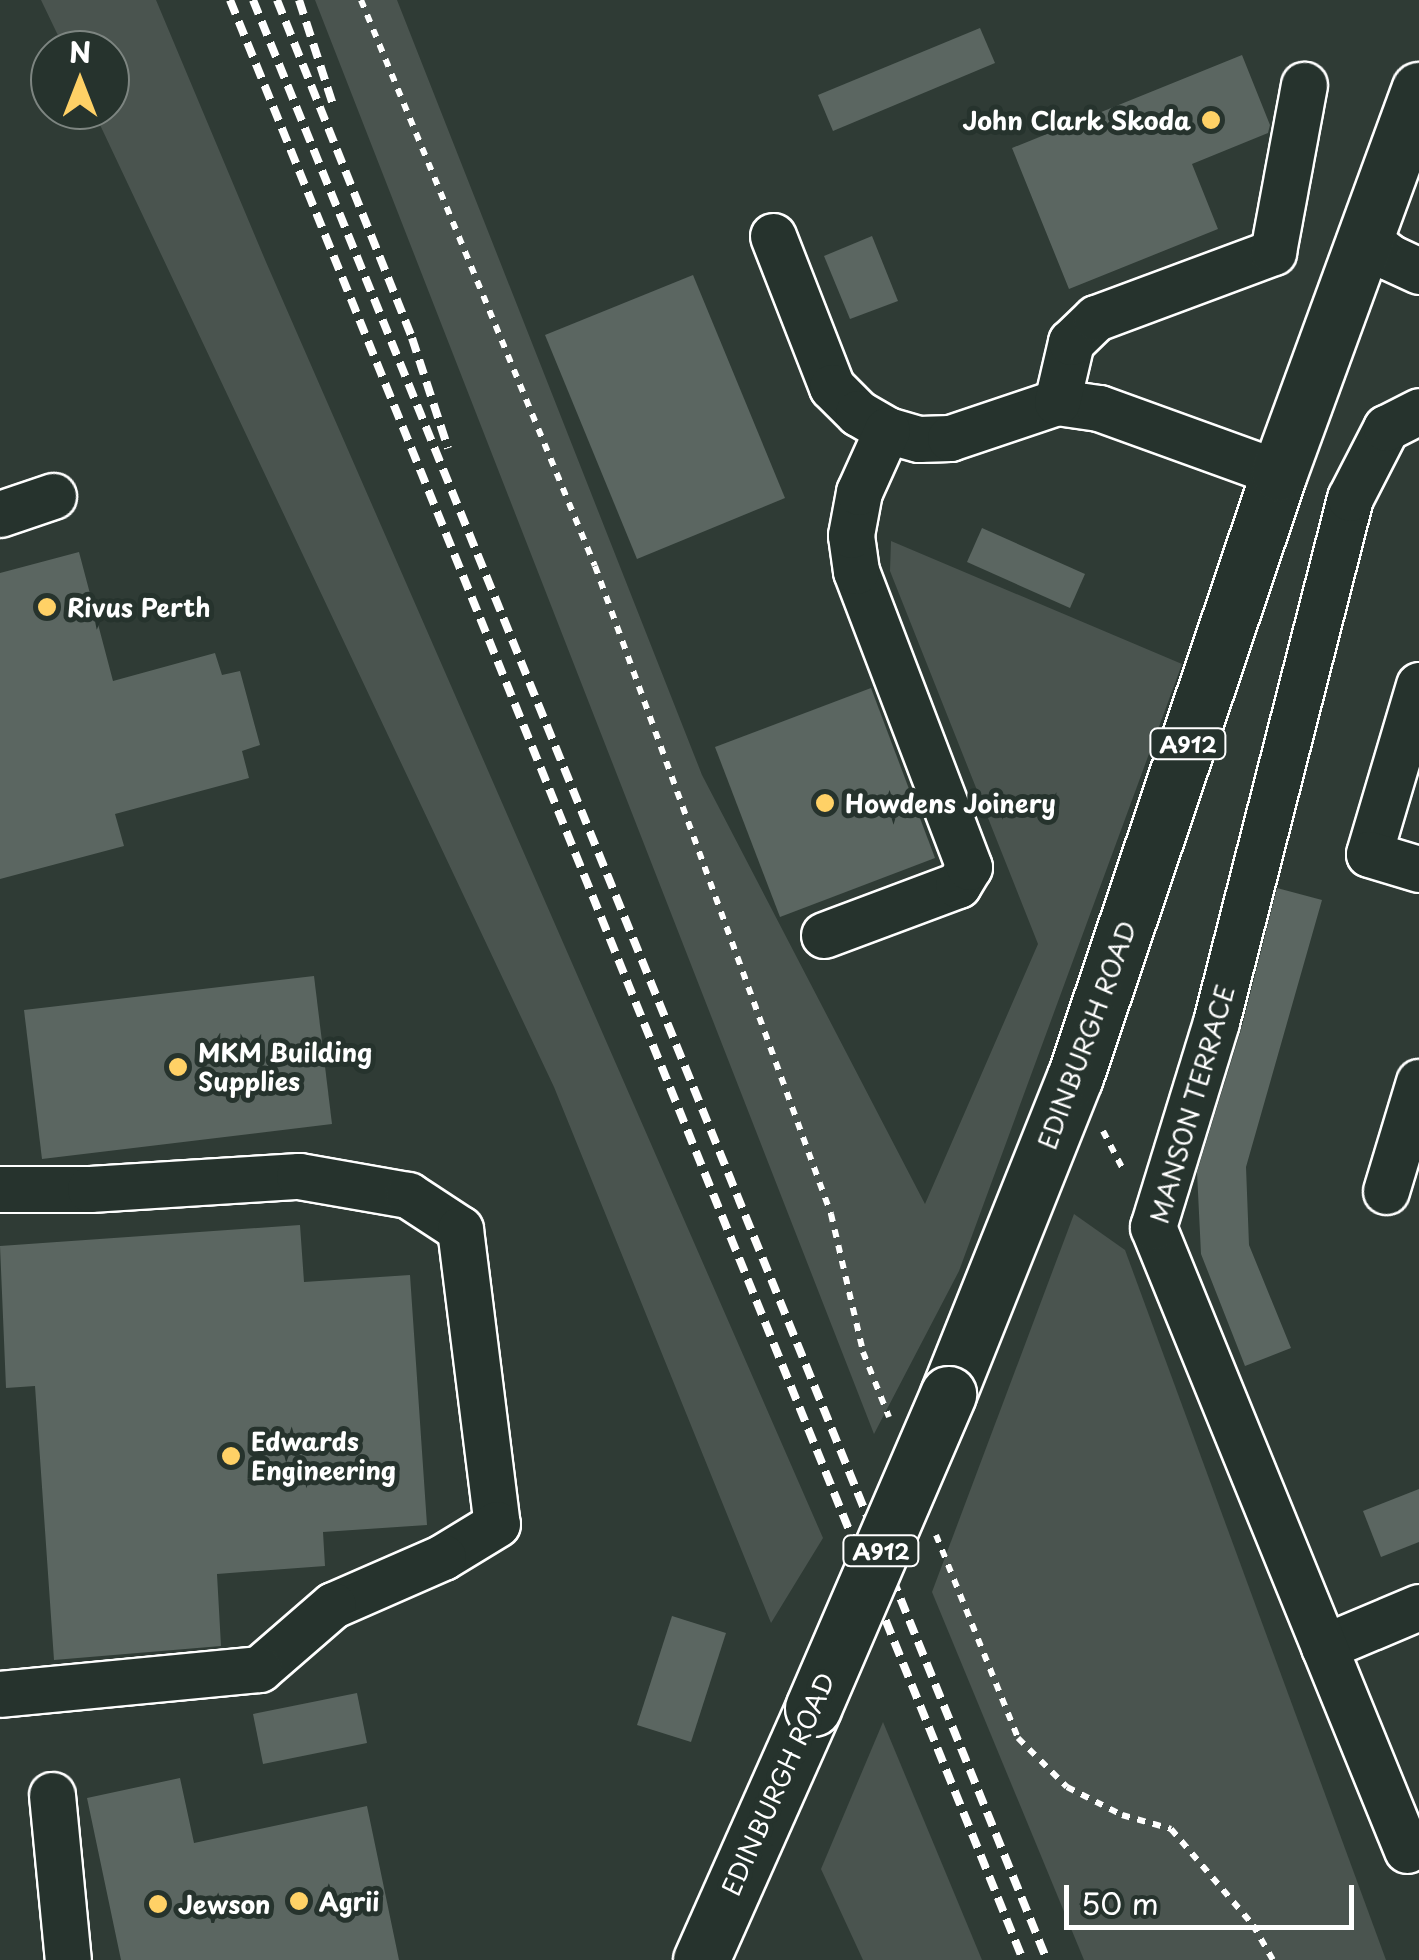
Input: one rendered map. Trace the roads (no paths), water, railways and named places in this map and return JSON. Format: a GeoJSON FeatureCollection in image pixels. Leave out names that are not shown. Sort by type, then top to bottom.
{"type":"FeatureCollection","features":[{"type":"Feature","properties":{"kind":"main road","name":"EDINBURGH ROAD"},"geometry":{"type":"LineString","coordinates":[[701,1960],[948,1394],[1075,1078],[1279,472],[1419,90]]}},
{"type":"Feature","properties":{"kind":"street"},"geometry":{"type":"LineString","coordinates":[[1057,402],[1071,342],[1096,318],[1273,252],[1304,86]]}},
{"type":"Feature","properties":{"kind":"street"},"geometry":{"type":"LineString","coordinates":[[774,236],[832,387],[858,413],[888,430],[919,440],[950,438],[1057,402],[1099,408],[1279,472]]}},
{"type":"Feature","properties":{"kind":"street"},"geometry":{"type":"LineString","coordinates":[[1366,238],[1389,257],[1419,271]]}},
{"type":"Feature","properties":{"kind":"street","name":"MANSON TERRACE"},"geometry":{"type":"LineString","coordinates":[[1407,1850],[1153,1227],[1216,1022],[1350,498],[1386,428],[1419,411]]}},
{"type":"Feature","properties":{"kind":"street"},"geometry":{"type":"LineString","coordinates":[[824,936],[958,885],[969,867],[856,571],[852,535],[859,492],[888,430]]}},
{"type":"Feature","properties":{"kind":"street"},"geometry":{"type":"LineString","coordinates":[[0,514],[53,496]]}},
{"type":"Feature","properties":{"kind":"street"},"geometry":{"type":"LineString","coordinates":[[1419,685],[1369,854],[1419,868]]}},
{"type":"Feature","properties":{"kind":"street"},"geometry":{"type":"LineString","coordinates":[[1386,1191],[1419,1082]]}},
{"type":"Feature","properties":{"kind":"street"},"geometry":{"type":"LineString","coordinates":[[0,1189],[90,1189],[299,1176],[408,1196],[460,1228],[497,1524],[443,1557],[334,1605],[259,1669],[0,1694]]}},
{"type":"Feature","properties":{"kind":"street"},"geometry":{"type":"LineString","coordinates":[[1324,1648],[1419,1607]]}},
{"type":"Feature","properties":{"kind":"street"},"geometry":{"type":"LineString","coordinates":[[52,1795],[68,1960]]}},
{"type":"Feature","properties":{"kind":"railway"},"geometry":{"type":"LineString","coordinates":[[230,0],[1023,1960]]}},
{"type":"Feature","properties":{"kind":"railway"},"geometry":{"type":"LineString","coordinates":[[253,0],[1047,1960]]}},
{"type":"Feature","properties":{"kind":"railway"},"geometry":{"type":"LineString","coordinates":[[277,0],[412,338],[448,448]]}},
{"type":"Feature","properties":{"kind":"railway"},"geometry":{"type":"LineString","coordinates":[[299,0],[334,108]]}},
{"type":"Feature","properties":{"kind":"place","name":"John Clark Skoda"},"geometry":{"type":"Point","coordinates":[1211,120]}},
{"type":"Feature","properties":{"kind":"place","name":"Rivus Perth"},"geometry":{"type":"Point","coordinates":[47,607]}},
{"type":"Feature","properties":{"kind":"place","name":"Howdens Joinery"},"geometry":{"type":"Point","coordinates":[825,803]}},
{"type":"Feature","properties":{"kind":"place","name":"MKM Building Supplies"},"geometry":{"type":"Point","coordinates":[178,1067]}},
{"type":"Feature","properties":{"kind":"place","name":"Edwards Engineering"},"geometry":{"type":"Point","coordinates":[231,1456]}},
{"type":"Feature","properties":{"kind":"place","name":"Agrii"},"geometry":{"type":"Point","coordinates":[299,1901]}},
{"type":"Feature","properties":{"kind":"place","name":"Jewson"},"geometry":{"type":"Point","coordinates":[158,1904]}}]}
